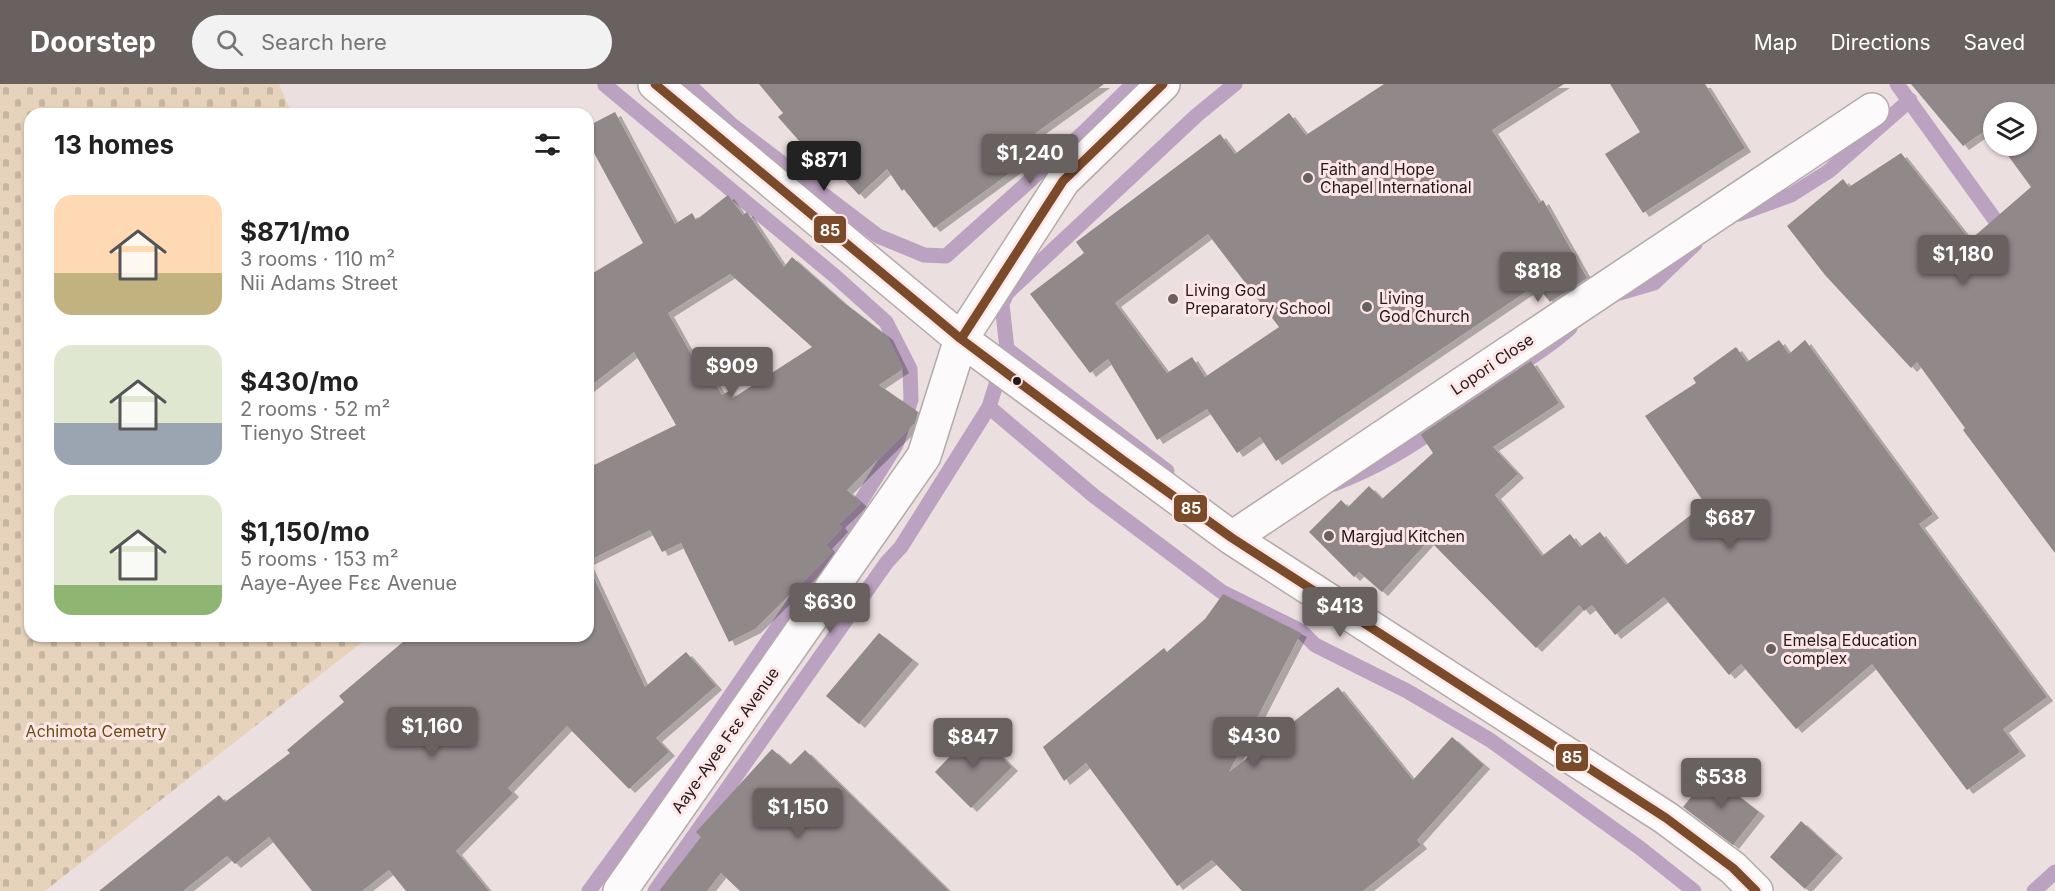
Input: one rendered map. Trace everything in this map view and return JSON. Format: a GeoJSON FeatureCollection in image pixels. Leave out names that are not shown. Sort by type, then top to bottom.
{"type":"FeatureCollection","features":[{"type":"Feature","properties":{"kind":"street"},"geometry":{"type":"LineString","coordinates":[[655,84],[961,339],[1232,538],[1666,818],[1732,868],[1756,891]]}},
{"type":"Feature","properties":{"kind":"street","name":"Aaye-Ayee Fɛɛ Avenue"},"geometry":{"type":"LineString","coordinates":[[620,891],[924,456],[961,339],[1063,181],[1163,84]]}},
{"type":"Feature","properties":{"kind":"street","name":"Lopori Close"},"geometry":{"type":"LineString","coordinates":[[1232,538],[1872,110]]}},
{"type":"Feature","properties":{"kind":"green space","name":"Achimota Cemetry"},"geometry":{"type":"Polygon","coordinates":[[[0,84],[279,84],[289,108],[24,108],[24,642],[362,642],[45,891],[0,891],[0,84]]]}},
{"type":"Feature","properties":{"kind":"building"},"geometry":{"type":"Polygon","coordinates":[[[759,84],[1104,84],[1026,140],[1036,154],[934,228],[904,189],[902,191],[887,169],[859,195],[830,164],[824,169],[778,117],[783,113],[759,84]]]}},
{"type":"Feature","properties":{"kind":"building"},"geometry":{"type":"Polygon","coordinates":[[[1384,84],[1564,84],[1492,130],[1539,203],[1543,200],[1587,278],[1550,302],[1536,285],[1276,461],[1260,437],[1237,453],[1207,409],[1157,440],[1108,359],[1090,373],[1030,294],[1084,253],[1076,242],[1220,134],[1235,154],[1289,113],[1306,135],[1384,84]],[[1208,234],[1115,303],[1167,373],[1192,357],[1205,377],[1279,327],[1208,234]]]}},
{"type":"Feature","properties":{"kind":"building"},"geometry":{"type":"Polygon","coordinates":[[[1610,84],[1705,84],[1745,148],[1643,213],[1605,154],[1640,132],[1610,84]]]}},
{"type":"Feature","properties":{"kind":"building"},"geometry":{"type":"Polygon","coordinates":[[[1911,84],[2055,84],[2055,553],[1963,430],[1965,428],[1917,362],[1911,368],[1825,275],[1787,226],[1843,179],[1849,187],[1901,153],[1970,240],[2031,187],[2008,156],[2037,156],[2037,102],[1983,102],[1983,132],[1963,146],[1911,84]]]}},
{"type":"Feature","properties":{"kind":"building"},"geometry":{"type":"Polygon","coordinates":[[[615,112],[675,224],[692,213],[696,220],[728,195],[743,215],[747,212],[784,267],[792,257],[843,302],[887,336],[903,369],[879,385],[918,412],[915,423],[847,490],[861,503],[839,524],[842,528],[826,545],[833,552],[755,629],[729,642],[681,543],[662,552],[650,530],[594,558],[594,465],[676,425],[634,352],[594,383],[594,272],[643,243],[594,153],[594,123],[615,112]],[[730,274],[668,313],[705,379],[711,376],[722,395],[729,391],[733,398],[812,347],[730,274]]]}},
{"type":"Feature","properties":{"kind":"building"},"geometry":{"type":"Polygon","coordinates":[[[1779,340],[1789,354],[1805,340],[1933,514],[1919,524],[2047,697],[2003,729],[2020,752],[1967,790],[1872,664],[1796,729],[1741,664],[1729,675],[1664,597],[1615,635],[1592,605],[1584,611],[1579,605],[1536,648],[1429,540],[1382,592],[1359,572],[1354,577],[1309,532],[1341,500],[1348,507],[1369,486],[1382,499],[1433,453],[1421,435],[1423,433],[1531,361],[1559,403],[1493,447],[1518,474],[1495,495],[1542,556],[1570,534],[1580,547],[1600,532],[1626,565],[1705,504],[1645,416],[1696,383],[1693,378],[1736,347],[1747,362],[1779,340]]]}},
{"type":"Feature","properties":{"kind":"building"},"geometry":{"type":"Polygon","coordinates":[[[594,578],[645,687],[686,652],[716,686],[656,738],[669,752],[629,789],[567,726],[508,788],[513,793],[456,851],[489,891],[406,891],[389,870],[362,891],[312,891],[269,837],[235,864],[227,856],[183,891],[99,891],[219,795],[225,802],[290,753],[287,750],[344,702],[339,696],[403,642],[594,642],[594,578]]]}},
{"type":"Feature","properties":{"kind":"building"},"geometry":{"type":"Polygon","coordinates":[[[1223,594],[1301,633],[1229,772],[1338,687],[1413,780],[1452,737],[1484,765],[1417,840],[1421,845],[1363,891],[1242,891],[1212,860],[1177,886],[1086,763],[1064,781],[1043,747],[1164,648],[1167,652],[1205,619],[1223,594]]]}},
{"type":"Feature","properties":{"kind":"building"},"geometry":{"type":"Polygon","coordinates":[[[879,633],[913,660],[859,724],[826,696],[879,633]]]}},
{"type":"Feature","properties":{"kind":"building"},"geometry":{"type":"Polygon","coordinates":[[[975,730],[1012,767],[971,808],[935,772],[975,730]]]}},
{"type":"Feature","properties":{"kind":"building"},"geometry":{"type":"Polygon","coordinates":[[[772,749],[790,765],[805,750],[949,891],[740,891],[721,873],[707,891],[659,891],[701,837],[696,832],[772,749]]]}},
{"type":"Feature","properties":{"kind":"building"},"geometry":{"type":"Polygon","coordinates":[[[1710,774],[1759,812],[1733,845],[1683,807],[1710,774]]]}},
{"type":"Feature","properties":{"kind":"building"},"geometry":{"type":"Polygon","coordinates":[[[1801,821],[1837,854],[1805,889],[1770,857],[1801,821]]]}},
{"type":"Feature","properties":{"kind":"waterway"},"geometry":{"type":"LineString","coordinates":[[688,84],[732,125],[878,236],[924,255],[946,256],[1085,131],[1133,84]]}},
{"type":"Feature","properties":{"kind":"waterway"},"geometry":{"type":"LineString","coordinates":[[655,891],[887,562],[901,547],[989,407],[1007,349],[1002,304],[1007,293],[1197,115],[1235,84]]}},
{"type":"Feature","properties":{"kind":"waterway"},"geometry":{"type":"LineString","coordinates":[[1897,84],[2006,235]]}},
{"type":"Feature","properties":{"kind":"waterway"},"geometry":{"type":"LineString","coordinates":[[589,891],[709,727],[831,549],[896,445],[911,400],[910,369],[886,322],[836,277],[605,85]]}},
{"type":"Feature","properties":{"kind":"waterway"},"geometry":{"type":"LineString","coordinates":[[1739,214],[1791,195],[1829,171],[1910,100]]}},
{"type":"Feature","properties":{"kind":"waterway"},"geometry":{"type":"LineString","coordinates":[[1616,294],[1654,283],[1695,244]]}},
{"type":"Feature","properties":{"kind":"waterway"},"geometry":{"type":"LineString","coordinates":[[1334,484],[1392,457],[1420,440],[1477,394],[1548,346],[1570,328]]}},
{"type":"Feature","properties":{"kind":"waterway"},"geometry":{"type":"LineString","coordinates":[[1007,349],[1167,471]]}},
{"type":"Feature","properties":{"kind":"waterway"},"geometry":{"type":"LineString","coordinates":[[989,407],[1094,496],[1222,592],[1301,631],[1315,645],[1407,691],[1490,740],[1640,848],[1694,891]]}},
{"type":"Feature","properties":{"kind":"waterway"},"geometry":{"type":"LineString","coordinates":[[2034,891],[2055,872]]}},
{"type":"Feature","properties":{"kind":"transit line","name":"85"},"geometry":{"type":"LineString","coordinates":[[655,84],[961,339],[1123,460],[1232,538],[1666,818],[1733,868],[1756,891]]}},
{"type":"Feature","properties":{"kind":"transit line","name":"85"},"geometry":{"type":"LineString","coordinates":[[961,339],[1063,181],[1163,84]]}},
{"type":"Feature","properties":{"kind":"place","name":"Faith and Hope Chapel International"},"geometry":{"type":"Point","coordinates":[1308,178]}},
{"type":"Feature","properties":{"kind":"place","name":"Living God Preparatory School"},"geometry":{"type":"Point","coordinates":[1173,299]}},
{"type":"Feature","properties":{"kind":"place","name":"Living God Church"},"geometry":{"type":"Point","coordinates":[1367,307]}},
{"type":"Feature","properties":{"kind":"place","name":"Margjud Kitchen"},"geometry":{"type":"Point","coordinates":[1329,536]}},
{"type":"Feature","properties":{"kind":"place","name":"Emelsa Education complex"},"geometry":{"type":"Point","coordinates":[1771,649]}}]}
